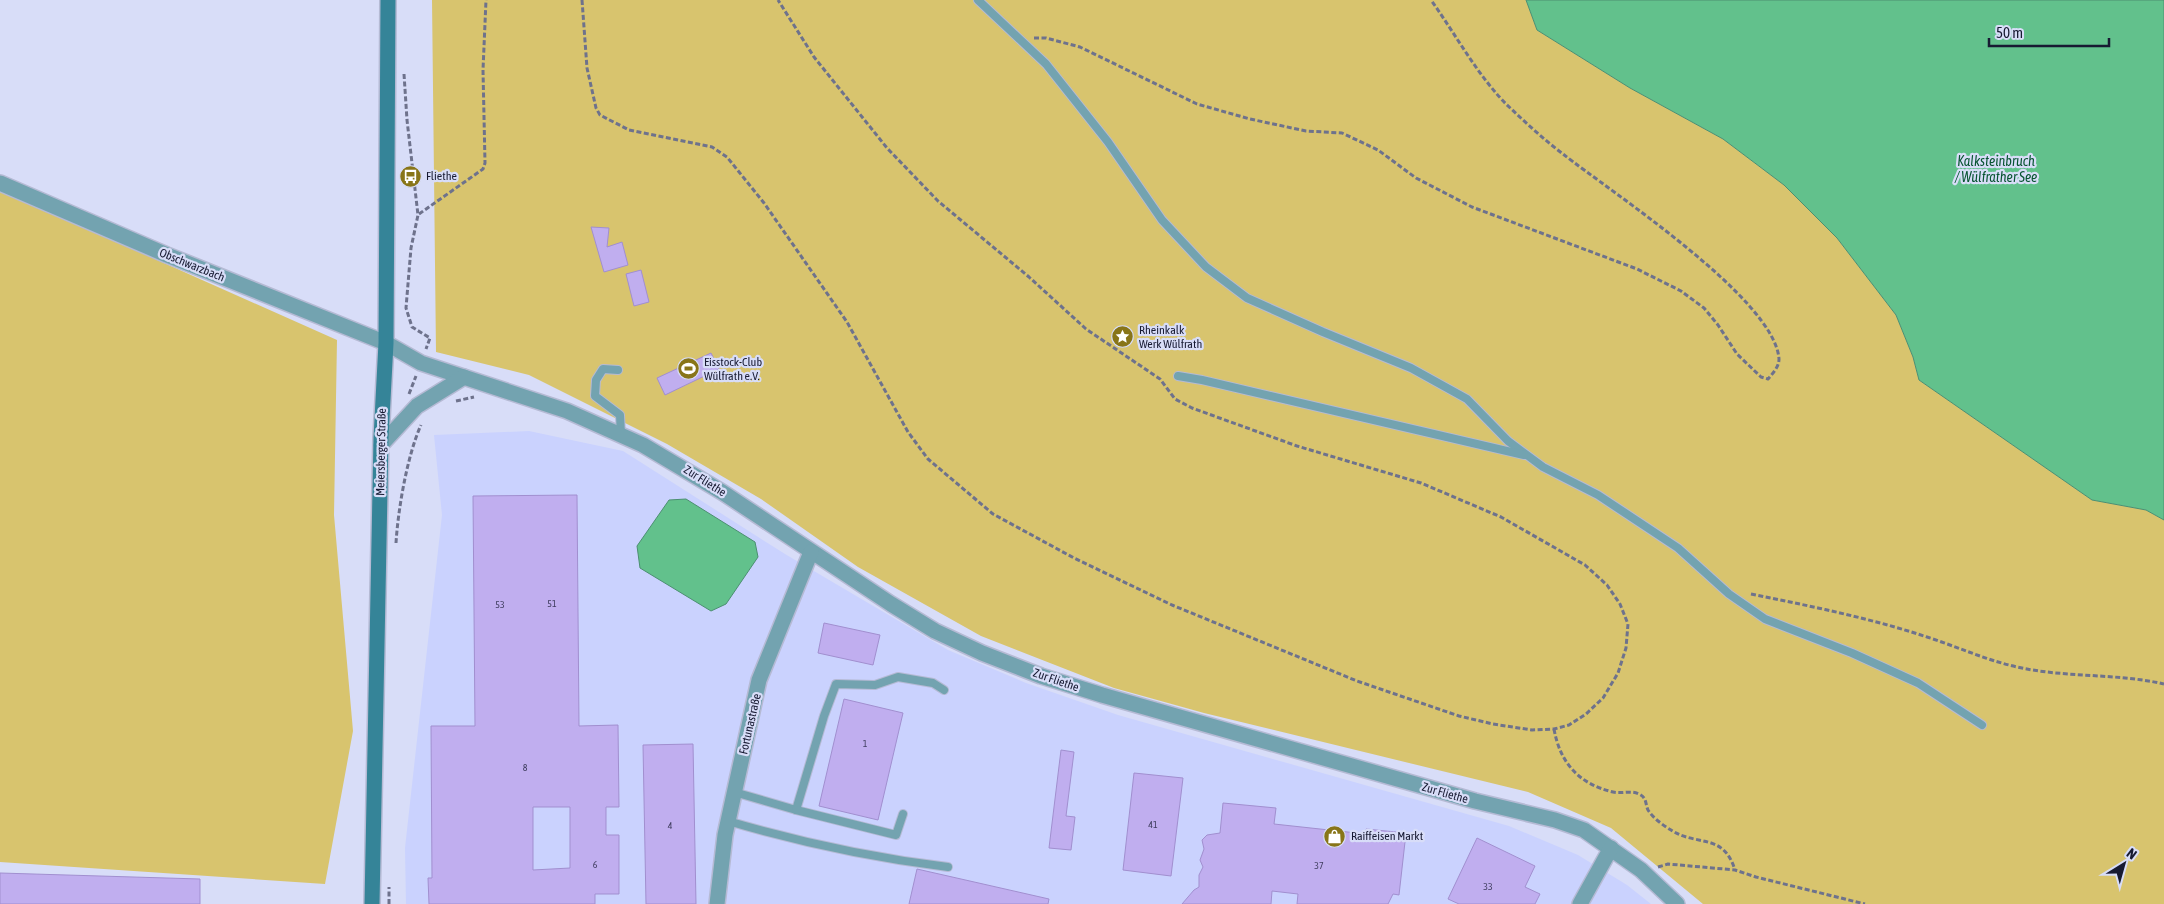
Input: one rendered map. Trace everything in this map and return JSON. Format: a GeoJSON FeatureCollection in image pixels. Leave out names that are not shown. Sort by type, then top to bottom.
{"type":"FeatureCollection","features":[{"type":"Feature","properties":{"kind":"main road","name":"Meiersberger Straße"},"geometry":{"type":"LineString","coordinates":[[372,904],[381,445],[386,343],[388,0]]}},
{"type":"Feature","properties":{"kind":"street","name":"Obschwarzbach"},"geometry":{"type":"LineString","coordinates":[[0,183],[167,255],[386,343]]}},
{"type":"Feature","properties":{"kind":"street","name":"Zur Fliethe"},"geometry":{"type":"LineString","coordinates":[[386,343],[421,362],[567,410],[683,467],[935,631],[982,653],[1041,676],[1102,696],[1466,798],[1555,820],[1584,830],[1641,870],[1678,904]]}},
{"type":"Feature","properties":{"kind":"street"},"geometry":{"type":"LineString","coordinates":[[381,445],[417,406],[464,377]]}},
{"type":"Feature","properties":{"kind":"street","name":"Fortunastraße"},"geometry":{"type":"LineString","coordinates":[[717,904],[728,821],[760,680],[811,552]]}},
{"type":"Feature","properties":{"kind":"street"},"geometry":{"type":"LineString","coordinates":[[1580,904],[1611,848]]}},
{"type":"Feature","properties":{"kind":"lane"},"geometry":{"type":"LineString","coordinates":[[978,0],[1046,64],[1108,142],[1162,220],[1206,266],[1247,298],[1411,368],[1467,399],[1508,441],[1528,456],[1543,467],[1598,494],[1678,548],[1729,594],[1765,619],[1852,653],[1918,683],[1982,725]]}},
{"type":"Feature","properties":{"kind":"lane"},"geometry":{"type":"LineString","coordinates":[[618,370],[603,369],[596,380],[595,396],[620,415],[621,435]]}},
{"type":"Feature","properties":{"kind":"lane"},"geometry":{"type":"LineString","coordinates":[[1178,376],[1528,456]]}},
{"type":"Feature","properties":{"kind":"lane"},"geometry":{"type":"LineString","coordinates":[[796,810],[824,716],[836,684],[875,685],[898,677],[933,683],[944,690]]}},
{"type":"Feature","properties":{"kind":"lane"},"geometry":{"type":"LineString","coordinates":[[734,792],[896,835],[903,814]]}},
{"type":"Feature","properties":{"kind":"lane"},"geometry":{"type":"LineString","coordinates":[[728,821],[896,861],[948,867]]}},
{"type":"Feature","properties":{"kind":"path"},"geometry":{"type":"LineString","coordinates":[[418,215],[483,169],[485,163],[483,70],[486,0]]}},
{"type":"Feature","properties":{"kind":"path"},"geometry":{"type":"LineString","coordinates":[[582,0],[587,68],[596,108],[600,115],[629,130],[712,148],[727,157],[764,203],[846,322],[913,439],[928,459],[993,514],[1074,558],[1172,605],[1357,681],[1459,716],[1532,730],[1554,730],[1557,748],[1569,766],[1584,782],[1616,792],[1634,792],[1641,795],[1646,800],[1649,810],[1659,821],[1673,832],[1687,838],[1714,844],[1731,856],[1735,870]]}},
{"type":"Feature","properties":{"kind":"path"},"geometry":{"type":"LineString","coordinates":[[1018,38],[1046,38],[1080,47],[1197,104],[1250,119],[1306,130],[1342,133],[1378,150],[1416,178],[1472,207],[1628,266],[1681,291],[1709,314],[1737,354],[1761,377],[1768,379],[1775,371],[1779,361],[1775,343],[1762,322],[1716,273],[1674,236],[1563,154],[1506,104],[1483,78],[1431,0]]}},
{"type":"Feature","properties":{"kind":"path"},"geometry":{"type":"LineString","coordinates":[[396,546],[397,526],[414,442],[424,417],[408,394],[430,338],[412,327],[406,308],[411,248],[418,215],[407,120],[404,65]]}},
{"type":"Feature","properties":{"kind":"path"},"geometry":{"type":"LineString","coordinates":[[452,402],[479,396]]}},
{"type":"Feature","properties":{"kind":"path"},"geometry":{"type":"LineString","coordinates":[[1749,594],[1860,617],[1928,637],[1980,657],[2018,667],[2060,674],[2149,680],[2164,684]]}},
{"type":"Feature","properties":{"kind":"path"},"geometry":{"type":"LineString","coordinates":[[1641,870],[1668,864],[1735,870],[1864,904]]}},
{"type":"Feature","properties":{"kind":"path"},"geometry":{"type":"LineString","coordinates":[[389,904],[390,884]]}},
{"type":"Feature","properties":{"kind":"shaded area"},"geometry":{"type":"Polygon","coordinates":[[[432,0],[1526,0],[1537,30],[1630,88],[1723,139],[1784,185],[1837,238],[1896,315],[1913,357],[1919,380],[2092,500],[2146,510],[2164,520],[2164,904],[1703,904],[1611,828],[1528,792],[1204,713],[1114,688],[981,636],[858,567],[761,499],[667,444],[529,375],[436,352],[432,0]]]}},
{"type":"Feature","properties":{"kind":"shaded area"},"geometry":{"type":"Polygon","coordinates":[[[0,190],[337,340],[334,515],[353,731],[325,884],[0,862],[0,190]]]}},
{"type":"Feature","properties":{"kind":"shaded area"},"geometry":{"type":"Polygon","coordinates":[[[529,431],[623,451],[785,554],[948,650],[1026,683],[1118,715],[1509,826],[1578,855],[1627,885],[1651,904],[406,904],[405,848],[442,515],[434,435],[529,431]]]}},
{"type":"Feature","properties":{"kind":"water","name":"Kalksteinbruch / Wülfrather See"},"geometry":{"type":"Polygon","coordinates":[[[1526,0],[2164,0],[2164,520],[2146,510],[2092,500],[1919,380],[1913,357],[1896,315],[1837,238],[1784,185],[1723,139],[1630,88],[1537,30],[1526,0]]]}},
{"type":"Feature","properties":{"kind":"water"},"geometry":{"type":"Polygon","coordinates":[[[686,499],[755,542],[758,557],[726,604],[711,611],[640,568],[637,546],[669,500],[686,499]]]}},
{"type":"Feature","properties":{"kind":"building"},"geometry":{"type":"Polygon","coordinates":[[[591,227],[609,228],[607,247],[622,242],[628,265],[604,272],[591,227]]]}},
{"type":"Feature","properties":{"kind":"building"},"geometry":{"type":"Polygon","coordinates":[[[641,270],[649,302],[634,306],[626,274],[641,270]]]}},
{"type":"Feature","properties":{"kind":"building"},"geometry":{"type":"Polygon","coordinates":[[[711,353],[719,369],[665,395],[657,378],[711,353]]]}},
{"type":"Feature","properties":{"kind":"building"},"geometry":{"type":"Polygon","coordinates":[[[577,495],[579,726],[618,725],[619,807],[606,807],[606,835],[619,835],[619,894],[595,894],[595,904],[429,904],[428,878],[432,878],[431,726],[475,726],[473,496],[577,495]],[[533,807],[533,870],[570,868],[570,807],[533,807]]]}},
{"type":"Feature","properties":{"kind":"building"},"geometry":{"type":"Polygon","coordinates":[[[824,623],[880,635],[873,665],[818,653],[824,623]]]}},
{"type":"Feature","properties":{"kind":"building"},"geometry":{"type":"Polygon","coordinates":[[[844,699],[903,713],[878,820],[819,806],[844,699]]]}},
{"type":"Feature","properties":{"kind":"building"},"geometry":{"type":"Polygon","coordinates":[[[693,744],[696,904],[646,904],[643,745],[693,744]]]}},
{"type":"Feature","properties":{"kind":"building"},"geometry":{"type":"Polygon","coordinates":[[[1061,750],[1074,752],[1066,816],[1075,817],[1071,850],[1049,848],[1061,750]]]}},
{"type":"Feature","properties":{"kind":"building"},"geometry":{"type":"Polygon","coordinates":[[[1134,773],[1183,778],[1171,876],[1123,870],[1134,773]]]}},
{"type":"Feature","properties":{"kind":"building"},"geometry":{"type":"Polygon","coordinates":[[[1223,803],[1276,808],[1274,824],[1366,834],[1366,829],[1406,833],[1399,895],[1393,894],[1388,904],[1297,904],[1298,894],[1272,891],[1271,904],[1182,904],[1199,887],[1199,875],[1203,867],[1200,860],[1204,849],[1202,840],[1207,835],[1220,833],[1223,803]]]}},
{"type":"Feature","properties":{"kind":"building"},"geometry":{"type":"Polygon","coordinates":[[[1477,838],[1535,866],[1525,887],[1540,894],[1535,904],[1459,904],[1448,899],[1477,838]]]}},
{"type":"Feature","properties":{"kind":"building"},"geometry":{"type":"Polygon","coordinates":[[[917,869],[1049,899],[1048,904],[909,904],[917,869]]]}},
{"type":"Feature","properties":{"kind":"building"},"geometry":{"type":"Polygon","coordinates":[[[0,873],[200,879],[200,904],[0,904],[0,873]]]}},
{"type":"Feature","properties":{"kind":"place","name":"Fliethe"},"geometry":{"type":"Point","coordinates":[410,176]}},
{"type":"Feature","properties":{"kind":"place","name":"Rheinkalk Werk Wülfrath"},"geometry":{"type":"Point","coordinates":[1123,337]}},
{"type":"Feature","properties":{"kind":"place","name":"Eisstock-Club Wülfrath e.V."},"geometry":{"type":"Point","coordinates":[688,369]}},
{"type":"Feature","properties":{"kind":"place","name":"Raiffeisen Markt"},"geometry":{"type":"Point","coordinates":[1335,836]}}]}
